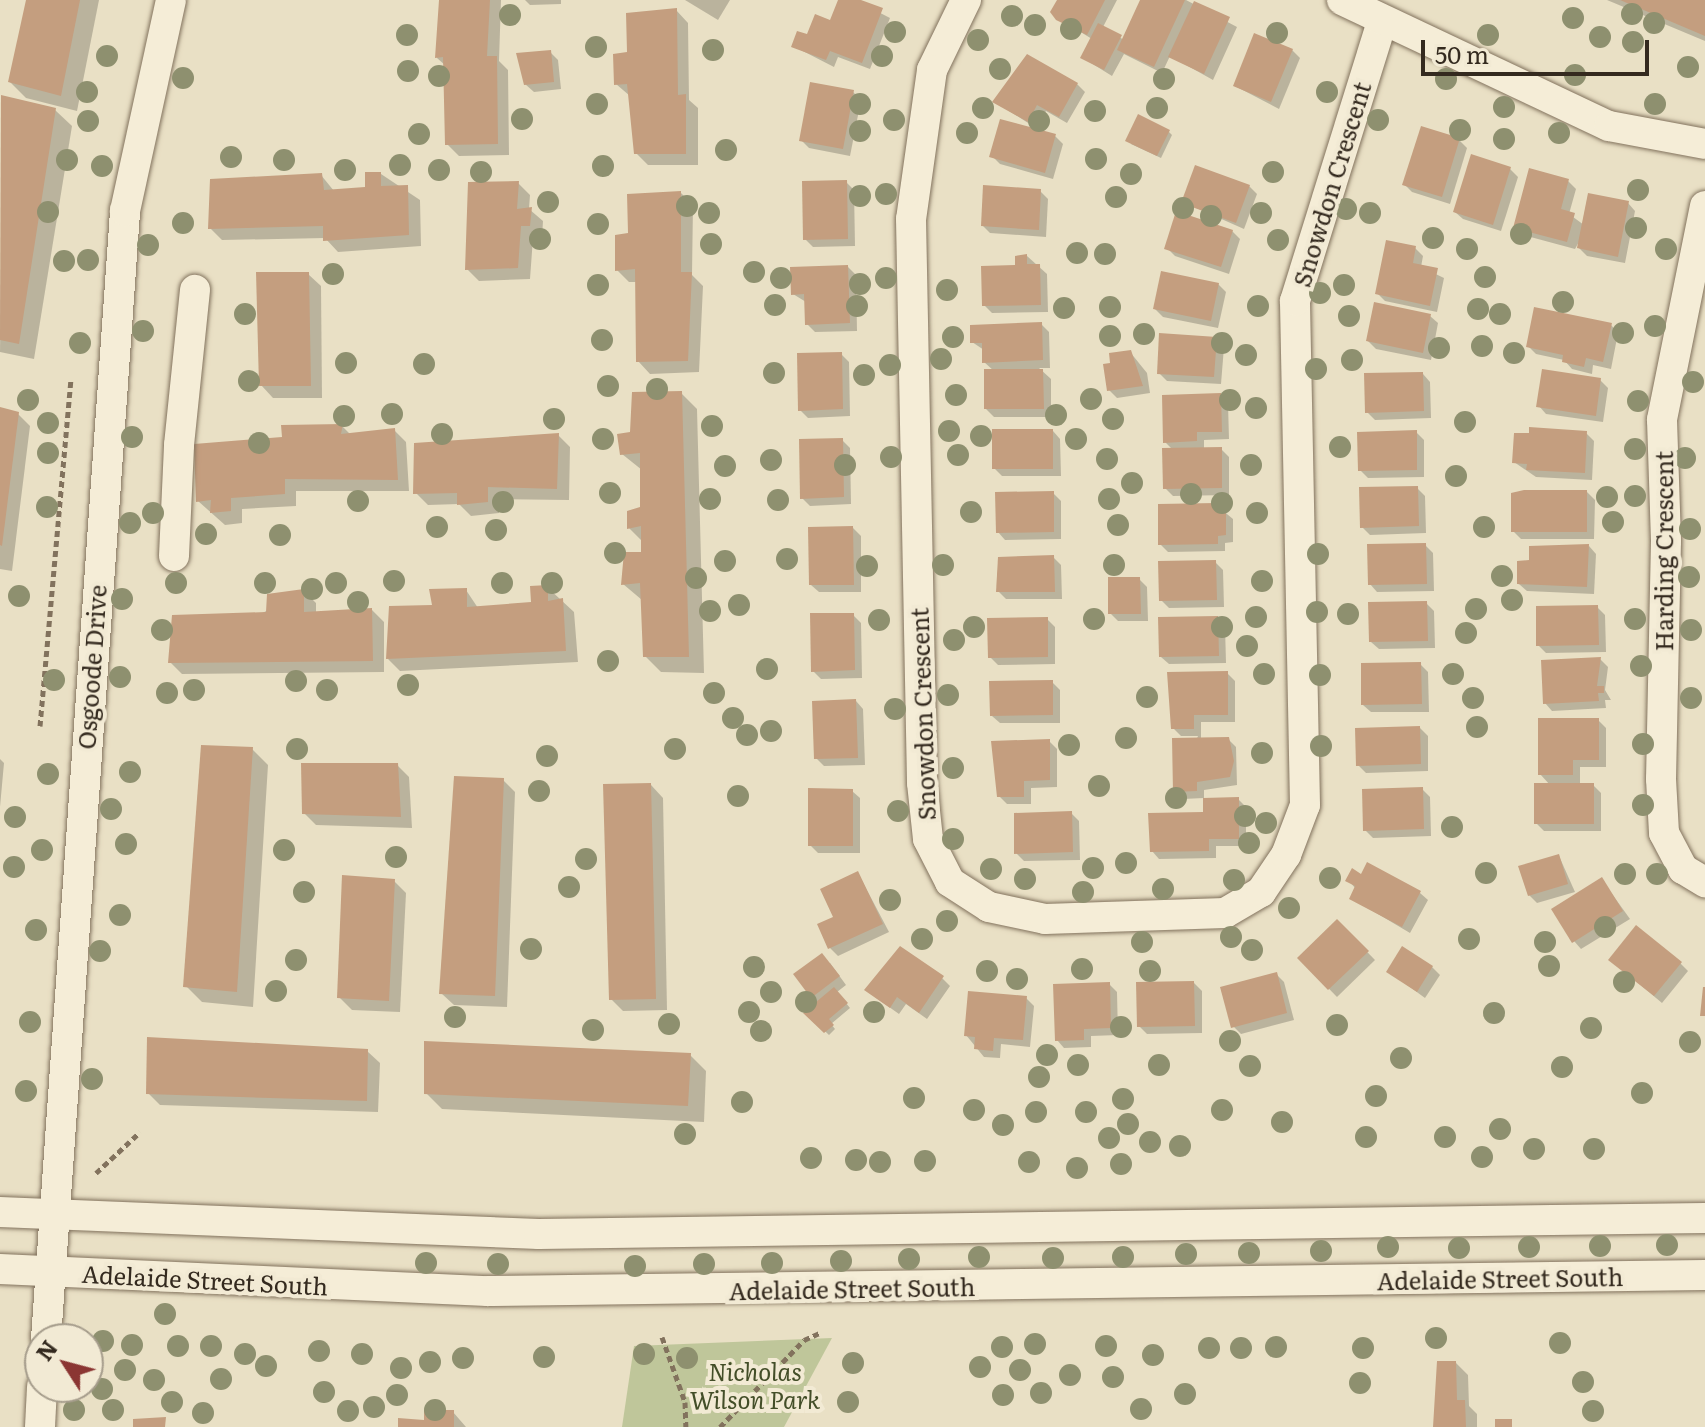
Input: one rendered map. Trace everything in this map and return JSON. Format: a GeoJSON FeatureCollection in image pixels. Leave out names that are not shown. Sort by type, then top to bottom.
{"type":"FeatureCollection","features":[{"type":"Feature","properties":{"kind":"street","name":"Osgoode Drive"},"geometry":{"type":"LineString","coordinates":[[47,1323],[125,211],[171,0]]}},
{"type":"Feature","properties":{"kind":"street","name":"Snowdon Crescent"},"geometry":{"type":"LineString","coordinates":[[966,0],[932,70],[911,219],[922,783],[928,839],[950,882],[989,907],[1045,919],[1225,913],[1261,892],[1286,855],[1305,805],[1295,301],[1382,21]]}},
{"type":"Feature","properties":{"kind":"street"},"geometry":{"type":"LineString","coordinates":[[1342,0],[1609,126],[1705,144]]}},
{"type":"Feature","properties":{"kind":"street","name":"Harding Crescent"},"geometry":{"type":"LineString","coordinates":[[1705,206],[1662,420],[1666,541],[1661,779],[1664,833],[1683,869],[1705,882]]}},
{"type":"Feature","properties":{"kind":"street"},"geometry":{"type":"LineString","coordinates":[[174,556],[179,445],[195,290]]}},
{"type":"Feature","properties":{"kind":"street"},"geometry":{"type":"LineString","coordinates":[[0,1212],[539,1234],[1705,1218]]}},
{"type":"Feature","properties":{"kind":"street","name":"Adelaide Street South"},"geometry":{"type":"LineString","coordinates":[[0,1269],[488,1291],[1705,1275]]}},
{"type":"Feature","properties":{"kind":"street"},"geometry":{"type":"LineString","coordinates":[[40,1427],[41,1403]]}},
{"type":"Feature","properties":{"kind":"path"},"geometry":{"type":"LineString","coordinates":[[40,726],[71,379]]}},
{"type":"Feature","properties":{"kind":"path"},"geometry":{"type":"LineString","coordinates":[[96,1173],[140,1132]]}},
{"type":"Feature","properties":{"kind":"path"},"geometry":{"type":"LineString","coordinates":[[720,1427],[804,1340],[820,1333]]}},
{"type":"Feature","properties":{"kind":"path"},"geometry":{"type":"LineString","coordinates":[[662,1337],[685,1402],[686,1427]]}},
{"type":"Feature","properties":{"kind":"green space","name":"Nicholas Wilson Park"},"geometry":{"type":"Polygon","coordinates":[[[832,1338],[784,1427],[622,1427],[634,1346],[832,1338]]]}},
{"type":"Feature","properties":{"kind":"building"},"geometry":{"type":"Polygon","coordinates":[[[26,0],[80,0],[61,96],[8,82],[26,0]]]}},
{"type":"Feature","properties":{"kind":"building"},"geometry":{"type":"Polygon","coordinates":[[[439,0],[490,0],[487,56],[497,56],[498,144],[445,145],[443,57],[435,58],[439,0]]]}},
{"type":"Feature","properties":{"kind":"building"},"geometry":{"type":"Polygon","coordinates":[[[838,0],[861,0],[883,8],[862,63],[830,51],[826,60],[791,47],[797,31],[807,34],[815,14],[830,20],[838,0]]]}},
{"type":"Feature","properties":{"kind":"building"},"geometry":{"type":"Polygon","coordinates":[[[1057,0],[1105,0],[1087,35],[1056,20],[1050,12],[1057,0]]]}},
{"type":"Feature","properties":{"kind":"building"},"geometry":{"type":"Polygon","coordinates":[[[1140,0],[1185,0],[1154,67],[1117,50],[1140,0]]]}},
{"type":"Feature","properties":{"kind":"building"},"geometry":{"type":"Polygon","coordinates":[[[1620,0],[1705,0],[1705,36],[1620,0]]]}},
{"type":"Feature","properties":{"kind":"building"},"geometry":{"type":"Polygon","coordinates":[[[1194,1],[1230,17],[1204,74],[1168,57],[1194,1]]]}},
{"type":"Feature","properties":{"kind":"building"},"geometry":{"type":"Polygon","coordinates":[[[677,8],[678,95],[686,94],[686,154],[634,154],[627,84],[614,85],[613,54],[627,52],[626,13],[677,8]]]}},
{"type":"Feature","properties":{"kind":"building"},"geometry":{"type":"Polygon","coordinates":[[[1098,23],[1122,35],[1104,70],[1080,58],[1098,23]]]}},
{"type":"Feature","properties":{"kind":"building"},"geometry":{"type":"Polygon","coordinates":[[[1254,33],[1293,49],[1271,102],[1233,86],[1254,33]]]}},
{"type":"Feature","properties":{"kind":"building"},"geometry":{"type":"Polygon","coordinates":[[[551,50],[554,82],[524,85],[516,53],[551,50]]]}},
{"type":"Feature","properties":{"kind":"building"},"geometry":{"type":"Polygon","coordinates":[[[1027,54],[1078,83],[1059,117],[1037,105],[1028,122],[992,102],[1027,54]]]}},
{"type":"Feature","properties":{"kind":"building"},"geometry":{"type":"Polygon","coordinates":[[[810,82],[854,90],[843,149],[799,141],[810,82]]]}},
{"type":"Feature","properties":{"kind":"building"},"geometry":{"type":"Polygon","coordinates":[[[1,95],[56,108],[19,344],[0,340],[1,95]]]}},
{"type":"Feature","properties":{"kind":"building"},"geometry":{"type":"Polygon","coordinates":[[[1138,114],[1170,130],[1157,156],[1125,141],[1138,114]]]}},
{"type":"Feature","properties":{"kind":"building"},"geometry":{"type":"Polygon","coordinates":[[[1000,119],[1056,134],[1045,173],[989,157],[1000,119]]]}},
{"type":"Feature","properties":{"kind":"building"},"geometry":{"type":"Polygon","coordinates":[[[1421,126],[1460,138],[1442,197],[1402,185],[1421,126]]]}},
{"type":"Feature","properties":{"kind":"building"},"geometry":{"type":"Polygon","coordinates":[[[1471,154],[1511,167],[1493,225],[1453,212],[1471,154]]]}},
{"type":"Feature","properties":{"kind":"building"},"geometry":{"type":"Polygon","coordinates":[[[1195,165],[1250,185],[1236,223],[1181,203],[1195,165]]]}},
{"type":"Feature","properties":{"kind":"building"},"geometry":{"type":"Polygon","coordinates":[[[1529,168],[1569,179],[1561,209],[1575,213],[1567,242],[1513,228],[1529,168]]]}},
{"type":"Feature","properties":{"kind":"building"},"geometry":{"type":"Polygon","coordinates":[[[365,172],[381,172],[381,186],[408,185],[409,235],[323,241],[323,226],[208,229],[210,179],[322,173],[324,190],[365,187],[365,172]]]}},
{"type":"Feature","properties":{"kind":"building"},"geometry":{"type":"Polygon","coordinates":[[[847,180],[848,239],[803,240],[802,181],[847,180]]]}},
{"type":"Feature","properties":{"kind":"building"},"geometry":{"type":"Polygon","coordinates":[[[519,181],[517,209],[532,207],[530,226],[521,226],[518,268],[465,270],[468,182],[519,181]]]}},
{"type":"Feature","properties":{"kind":"building"},"geometry":{"type":"Polygon","coordinates":[[[983,185],[1041,189],[1039,230],[981,226],[983,185]]]}},
{"type":"Feature","properties":{"kind":"building"},"geometry":{"type":"Polygon","coordinates":[[[681,191],[681,272],[692,272],[688,361],[636,362],[635,269],[615,271],[615,235],[628,233],[627,194],[681,191]]]}},
{"type":"Feature","properties":{"kind":"building"},"geometry":{"type":"Polygon","coordinates":[[[1588,193],[1629,201],[1618,257],[1577,248],[1588,193]]]}},
{"type":"Feature","properties":{"kind":"building"},"geometry":{"type":"Polygon","coordinates":[[[1176,211],[1233,230],[1221,267],[1164,249],[1176,211]]]}},
{"type":"Feature","properties":{"kind":"building"},"geometry":{"type":"Polygon","coordinates":[[[1386,240],[1416,246],[1413,263],[1438,268],[1430,306],[1375,294],[1386,240]]]}},
{"type":"Feature","properties":{"kind":"building"},"geometry":{"type":"Polygon","coordinates":[[[1027,254],[1027,264],[1040,264],[1041,305],[982,306],[981,266],[1015,265],[1015,256],[1027,254]]]}},
{"type":"Feature","properties":{"kind":"building"},"geometry":{"type":"Polygon","coordinates":[[[848,265],[850,323],[805,325],[804,294],[791,295],[790,267],[848,265]]]}},
{"type":"Feature","properties":{"kind":"building"},"geometry":{"type":"Polygon","coordinates":[[[1161,271],[1219,283],[1211,321],[1153,309],[1161,271]]]}},
{"type":"Feature","properties":{"kind":"building"},"geometry":{"type":"Polygon","coordinates":[[[256,272],[309,272],[311,386],[259,386],[256,272]]]}},
{"type":"Feature","properties":{"kind":"building"},"geometry":{"type":"Polygon","coordinates":[[[1374,302],[1431,314],[1423,353],[1366,341],[1374,302]]]}},
{"type":"Feature","properties":{"kind":"building"},"geometry":{"type":"Polygon","coordinates":[[[1534,307],[1612,323],[1603,362],[1586,358],[1584,367],[1562,362],[1563,355],[1526,347],[1534,307]]]}},
{"type":"Feature","properties":{"kind":"building"},"geometry":{"type":"Polygon","coordinates":[[[1042,322],[1043,360],[982,363],[982,343],[970,343],[970,325],[1042,322]]]}},
{"type":"Feature","properties":{"kind":"building"},"geometry":{"type":"Polygon","coordinates":[[[1159,333],[1217,337],[1214,377],[1157,374],[1159,333]]]}},
{"type":"Feature","properties":{"kind":"building"},"geometry":{"type":"Polygon","coordinates":[[[1131,350],[1143,386],[1107,391],[1103,364],[1110,363],[1109,353],[1131,350]]]}},
{"type":"Feature","properties":{"kind":"building"},"geometry":{"type":"Polygon","coordinates":[[[842,352],[843,409],[798,411],[797,353],[842,352]]]}},
{"type":"Feature","properties":{"kind":"building"},"geometry":{"type":"Polygon","coordinates":[[[984,369],[1043,369],[1044,409],[984,409],[984,369]]]}},
{"type":"Feature","properties":{"kind":"building"},"geometry":{"type":"Polygon","coordinates":[[[1542,369],[1601,378],[1596,416],[1536,407],[1542,369]]]}},
{"type":"Feature","properties":{"kind":"building"},"geometry":{"type":"Polygon","coordinates":[[[1423,372],[1424,411],[1365,413],[1364,373],[1423,372]]]}},
{"type":"Feature","properties":{"kind":"building"},"geometry":{"type":"Polygon","coordinates":[[[682,391],[689,657],[643,657],[640,583],[621,585],[624,552],[641,552],[641,526],[627,529],[627,511],[640,507],[640,453],[620,455],[617,434],[630,432],[632,392],[682,391]]]}},
{"type":"Feature","properties":{"kind":"building"},"geometry":{"type":"Polygon","coordinates":[[[1221,393],[1222,432],[1197,432],[1197,441],[1163,443],[1162,395],[1221,393]]]}},
{"type":"Feature","properties":{"kind":"building"},"geometry":{"type":"Polygon","coordinates":[[[0,407],[19,412],[2,546],[0,545],[0,407]]]}},
{"type":"Feature","properties":{"kind":"building"},"geometry":{"type":"Polygon","coordinates":[[[343,424],[341,434],[395,428],[398,480],[285,479],[285,494],[231,498],[231,511],[210,513],[211,500],[196,502],[194,444],[282,437],[281,425],[343,424]]]}},
{"type":"Feature","properties":{"kind":"building"},"geometry":{"type":"Polygon","coordinates":[[[1529,427],[1587,431],[1585,473],[1526,470],[1527,464],[1512,463],[1514,433],[1529,433],[1529,427]]]}},
{"type":"Feature","properties":{"kind":"building"},"geometry":{"type":"Polygon","coordinates":[[[992,429],[1053,429],[1053,469],[992,469],[992,429]]]}},
{"type":"Feature","properties":{"kind":"building"},"geometry":{"type":"Polygon","coordinates":[[[1417,430],[1417,470],[1358,471],[1357,432],[1417,430]]]}},
{"type":"Feature","properties":{"kind":"building"},"geometry":{"type":"Polygon","coordinates":[[[559,433],[557,489],[488,487],[488,502],[457,505],[457,493],[413,494],[414,443],[559,433]]]}},
{"type":"Feature","properties":{"kind":"building"},"geometry":{"type":"Polygon","coordinates":[[[843,438],[844,497],[800,499],[799,439],[843,438]]]}},
{"type":"Feature","properties":{"kind":"building"},"geometry":{"type":"Polygon","coordinates":[[[1222,447],[1222,488],[1163,489],[1162,448],[1222,447]]]}},
{"type":"Feature","properties":{"kind":"building"},"geometry":{"type":"Polygon","coordinates":[[[1418,486],[1419,526],[1360,528],[1359,487],[1418,486]]]}},
{"type":"Feature","properties":{"kind":"building"},"geometry":{"type":"Polygon","coordinates":[[[1524,490],[1587,490],[1587,532],[1511,532],[1511,493],[1524,490]]]}},
{"type":"Feature","properties":{"kind":"building"},"geometry":{"type":"Polygon","coordinates":[[[1054,491],[1054,532],[996,533],[995,492],[1054,491]]]}},
{"type":"Feature","properties":{"kind":"building"},"geometry":{"type":"Polygon","coordinates":[[[1216,503],[1217,509],[1226,509],[1226,535],[1218,536],[1218,544],[1158,545],[1158,504],[1216,503]]]}},
{"type":"Feature","properties":{"kind":"building"},"geometry":{"type":"Polygon","coordinates":[[[853,526],[854,585],[809,585],[808,527],[853,526]]]}},
{"type":"Feature","properties":{"kind":"building"},"geometry":{"type":"Polygon","coordinates":[[[1426,543],[1427,584],[1368,585],[1367,544],[1426,543]]]}},
{"type":"Feature","properties":{"kind":"building"},"geometry":{"type":"Polygon","coordinates":[[[1589,544],[1587,587],[1517,584],[1517,561],[1529,560],[1529,546],[1589,544]]]}},
{"type":"Feature","properties":{"kind":"building"},"geometry":{"type":"Polygon","coordinates":[[[1054,555],[1055,592],[996,592],[998,557],[1054,555]]]}},
{"type":"Feature","properties":{"kind":"building"},"geometry":{"type":"Polygon","coordinates":[[[1216,560],[1217,600],[1159,601],[1158,561],[1216,560]]]}},
{"type":"Feature","properties":{"kind":"building"},"geometry":{"type":"Polygon","coordinates":[[[1108,577],[1140,577],[1141,614],[1108,614],[1108,577]]]}},
{"type":"Feature","properties":{"kind":"building"},"geometry":{"type":"Polygon","coordinates":[[[548,585],[548,601],[563,598],[566,651],[386,659],[389,606],[432,605],[429,589],[467,588],[467,607],[531,602],[530,586],[548,585]]]}},
{"type":"Feature","properties":{"kind":"building"},"geometry":{"type":"Polygon","coordinates":[[[304,589],[304,612],[372,608],[373,661],[168,663],[172,615],[266,612],[267,594],[304,589]]]}},
{"type":"Feature","properties":{"kind":"building"},"geometry":{"type":"Polygon","coordinates":[[[1427,601],[1428,641],[1369,642],[1368,602],[1427,601]]]}},
{"type":"Feature","properties":{"kind":"building"},"geometry":{"type":"Polygon","coordinates":[[[1598,605],[1599,645],[1536,646],[1536,606],[1598,605]]]}},
{"type":"Feature","properties":{"kind":"building"},"geometry":{"type":"Polygon","coordinates":[[[810,613],[854,613],[855,670],[811,672],[810,613]]]}},
{"type":"Feature","properties":{"kind":"building"},"geometry":{"type":"Polygon","coordinates":[[[1218,616],[1219,656],[1159,657],[1158,617],[1218,616]]]}},
{"type":"Feature","properties":{"kind":"building"},"geometry":{"type":"Polygon","coordinates":[[[1048,617],[1048,657],[988,658],[987,618],[1048,617]]]}},
{"type":"Feature","properties":{"kind":"building"},"geometry":{"type":"Polygon","coordinates":[[[1601,657],[1597,686],[1604,686],[1604,693],[1598,693],[1599,701],[1543,704],[1541,660],[1601,657]]]}},
{"type":"Feature","properties":{"kind":"building"},"geometry":{"type":"Polygon","coordinates":[[[1421,662],[1422,704],[1361,705],[1361,663],[1421,662]]]}},
{"type":"Feature","properties":{"kind":"building"},"geometry":{"type":"Polygon","coordinates":[[[1228,671],[1228,715],[1194,715],[1194,729],[1171,729],[1167,672],[1228,671]]]}},
{"type":"Feature","properties":{"kind":"building"},"geometry":{"type":"Polygon","coordinates":[[[1053,680],[1053,715],[990,716],[989,681],[1053,680]]]}},
{"type":"Feature","properties":{"kind":"building"},"geometry":{"type":"Polygon","coordinates":[[[856,699],[858,758],[814,759],[812,701],[856,699]]]}},
{"type":"Feature","properties":{"kind":"building"},"geometry":{"type":"Polygon","coordinates":[[[1538,718],[1599,718],[1599,760],[1573,760],[1573,775],[1538,775],[1538,718]]]}},
{"type":"Feature","properties":{"kind":"building"},"geometry":{"type":"Polygon","coordinates":[[[1420,726],[1421,764],[1356,766],[1355,728],[1420,726]]]}},
{"type":"Feature","properties":{"kind":"building"},"geometry":{"type":"Polygon","coordinates":[[[1229,737],[1234,761],[1230,777],[1197,782],[1197,791],[1173,792],[1172,738],[1229,737]]]}},
{"type":"Feature","properties":{"kind":"building"},"geometry":{"type":"Polygon","coordinates":[[[1050,739],[1050,780],[1024,781],[1024,797],[997,797],[991,741],[1050,739]]]}},
{"type":"Feature","properties":{"kind":"building"},"geometry":{"type":"Polygon","coordinates":[[[201,745],[253,747],[237,992],[183,987],[201,745]]]}},
{"type":"Feature","properties":{"kind":"building"},"geometry":{"type":"Polygon","coordinates":[[[301,763],[398,763],[401,817],[302,814],[301,763]]]}},
{"type":"Feature","properties":{"kind":"building"},"geometry":{"type":"Polygon","coordinates":[[[454,776],[504,778],[495,996],[439,994],[454,776]]]}},
{"type":"Feature","properties":{"kind":"building"},"geometry":{"type":"Polygon","coordinates":[[[651,783],[656,999],[609,1000],[603,784],[651,783]]]}},
{"type":"Feature","properties":{"kind":"building"},"geometry":{"type":"Polygon","coordinates":[[[1534,783],[1594,783],[1594,824],[1534,824],[1534,783]]]}},
{"type":"Feature","properties":{"kind":"building"},"geometry":{"type":"Polygon","coordinates":[[[1423,787],[1424,829],[1363,831],[1362,789],[1423,787]]]}},
{"type":"Feature","properties":{"kind":"building"},"geometry":{"type":"Polygon","coordinates":[[[808,788],[853,789],[853,846],[808,846],[808,788]]]}},
{"type":"Feature","properties":{"kind":"building"},"geometry":{"type":"Polygon","coordinates":[[[1239,797],[1239,839],[1209,839],[1209,851],[1150,852],[1148,813],[1203,812],[1203,798],[1239,797]]]}},
{"type":"Feature","properties":{"kind":"building"},"geometry":{"type":"Polygon","coordinates":[[[1072,811],[1073,852],[1014,854],[1014,813],[1072,811]]]}},
{"type":"Feature","properties":{"kind":"building"},"geometry":{"type":"Polygon","coordinates":[[[1559,854],[1568,884],[1528,896],[1518,866],[1559,854]]]}},
{"type":"Feature","properties":{"kind":"building"},"geometry":{"type":"Polygon","coordinates":[[[1367,862],[1421,891],[1402,927],[1349,899],[1355,886],[1345,881],[1352,868],[1361,874],[1367,862]]]}},
{"type":"Feature","properties":{"kind":"building"},"geometry":{"type":"Polygon","coordinates":[[[858,871],[883,924],[828,949],[817,924],[833,917],[820,889],[858,871]]]}},
{"type":"Feature","properties":{"kind":"building"},"geometry":{"type":"Polygon","coordinates":[[[342,875],[395,879],[389,1001],[337,998],[342,875]]]}},
{"type":"Feature","properties":{"kind":"building"},"geometry":{"type":"Polygon","coordinates":[[[1602,877],[1623,911],[1572,943],[1551,909],[1602,877]]]}},
{"type":"Feature","properties":{"kind":"building"},"geometry":{"type":"Polygon","coordinates":[[[1337,919],[1369,951],[1328,990],[1297,958],[1337,919]]]}},
{"type":"Feature","properties":{"kind":"building"},"geometry":{"type":"Polygon","coordinates":[[[1636,925],[1682,962],[1654,996],[1608,960],[1636,925]]]}},
{"type":"Feature","properties":{"kind":"building"},"geometry":{"type":"Polygon","coordinates":[[[900,946],[944,976],[919,1013],[897,997],[890,1008],[864,990],[900,946]]]}},
{"type":"Feature","properties":{"kind":"building"},"geometry":{"type":"Polygon","coordinates":[[[1402,946],[1433,966],[1417,992],[1386,972],[1402,946]]]}},
{"type":"Feature","properties":{"kind":"building"},"geometry":{"type":"Polygon","coordinates":[[[822,953],[840,976],[811,998],[793,974],[822,953]]]}},
{"type":"Feature","properties":{"kind":"building"},"geometry":{"type":"Polygon","coordinates":[[[1277,972],[1287,1013],[1231,1028],[1220,987],[1277,972]]]}},
{"type":"Feature","properties":{"kind":"building"},"geometry":{"type":"Polygon","coordinates":[[[1194,981],[1195,1026],[1137,1027],[1136,982],[1194,981]]]}},
{"type":"Feature","properties":{"kind":"building"},"geometry":{"type":"Polygon","coordinates":[[[1110,982],[1111,1028],[1084,1029],[1084,1040],[1055,1041],[1053,984],[1110,982]]]}},
{"type":"Feature","properties":{"kind":"building"},"geometry":{"type":"Polygon","coordinates":[[[834,987],[848,1003],[829,1019],[834,1025],[824,1033],[803,1013],[834,987]]]}},
{"type":"Feature","properties":{"kind":"building"},"geometry":{"type":"Polygon","coordinates":[[[1703,987],[1705,1016],[1700,1016],[1703,987]]]}},
{"type":"Feature","properties":{"kind":"building"},"geometry":{"type":"Polygon","coordinates":[[[968,991],[1027,996],[1023,1040],[994,1038],[993,1051],[974,1049],[975,1037],[964,1036],[968,991]]]}},
{"type":"Feature","properties":{"kind":"building"},"geometry":{"type":"Polygon","coordinates":[[[147,1037],[368,1049],[367,1101],[146,1094],[147,1037]]]}},
{"type":"Feature","properties":{"kind":"building"},"geometry":{"type":"Polygon","coordinates":[[[424,1041],[691,1053],[688,1106],[424,1094],[424,1041]]]}},
{"type":"Feature","properties":{"kind":"building"},"geometry":{"type":"Polygon","coordinates":[[[1437,1361],[1456,1361],[1457,1400],[1465,1400],[1466,1427],[1433,1427],[1437,1361]]]}},
{"type":"Feature","properties":{"kind":"building"},"geometry":{"type":"Polygon","coordinates":[[[424,1410],[454,1410],[454,1427],[398,1427],[398,1418],[424,1420],[424,1410]]]}},
{"type":"Feature","properties":{"kind":"building"},"geometry":{"type":"Polygon","coordinates":[[[166,1417],[165,1427],[133,1427],[133,1419],[166,1417]]]}},
{"type":"Feature","properties":{"kind":"building"},"geometry":{"type":"Polygon","coordinates":[[[1495,1419],[1512,1419],[1512,1427],[1495,1427],[1495,1419]]]}}]}
